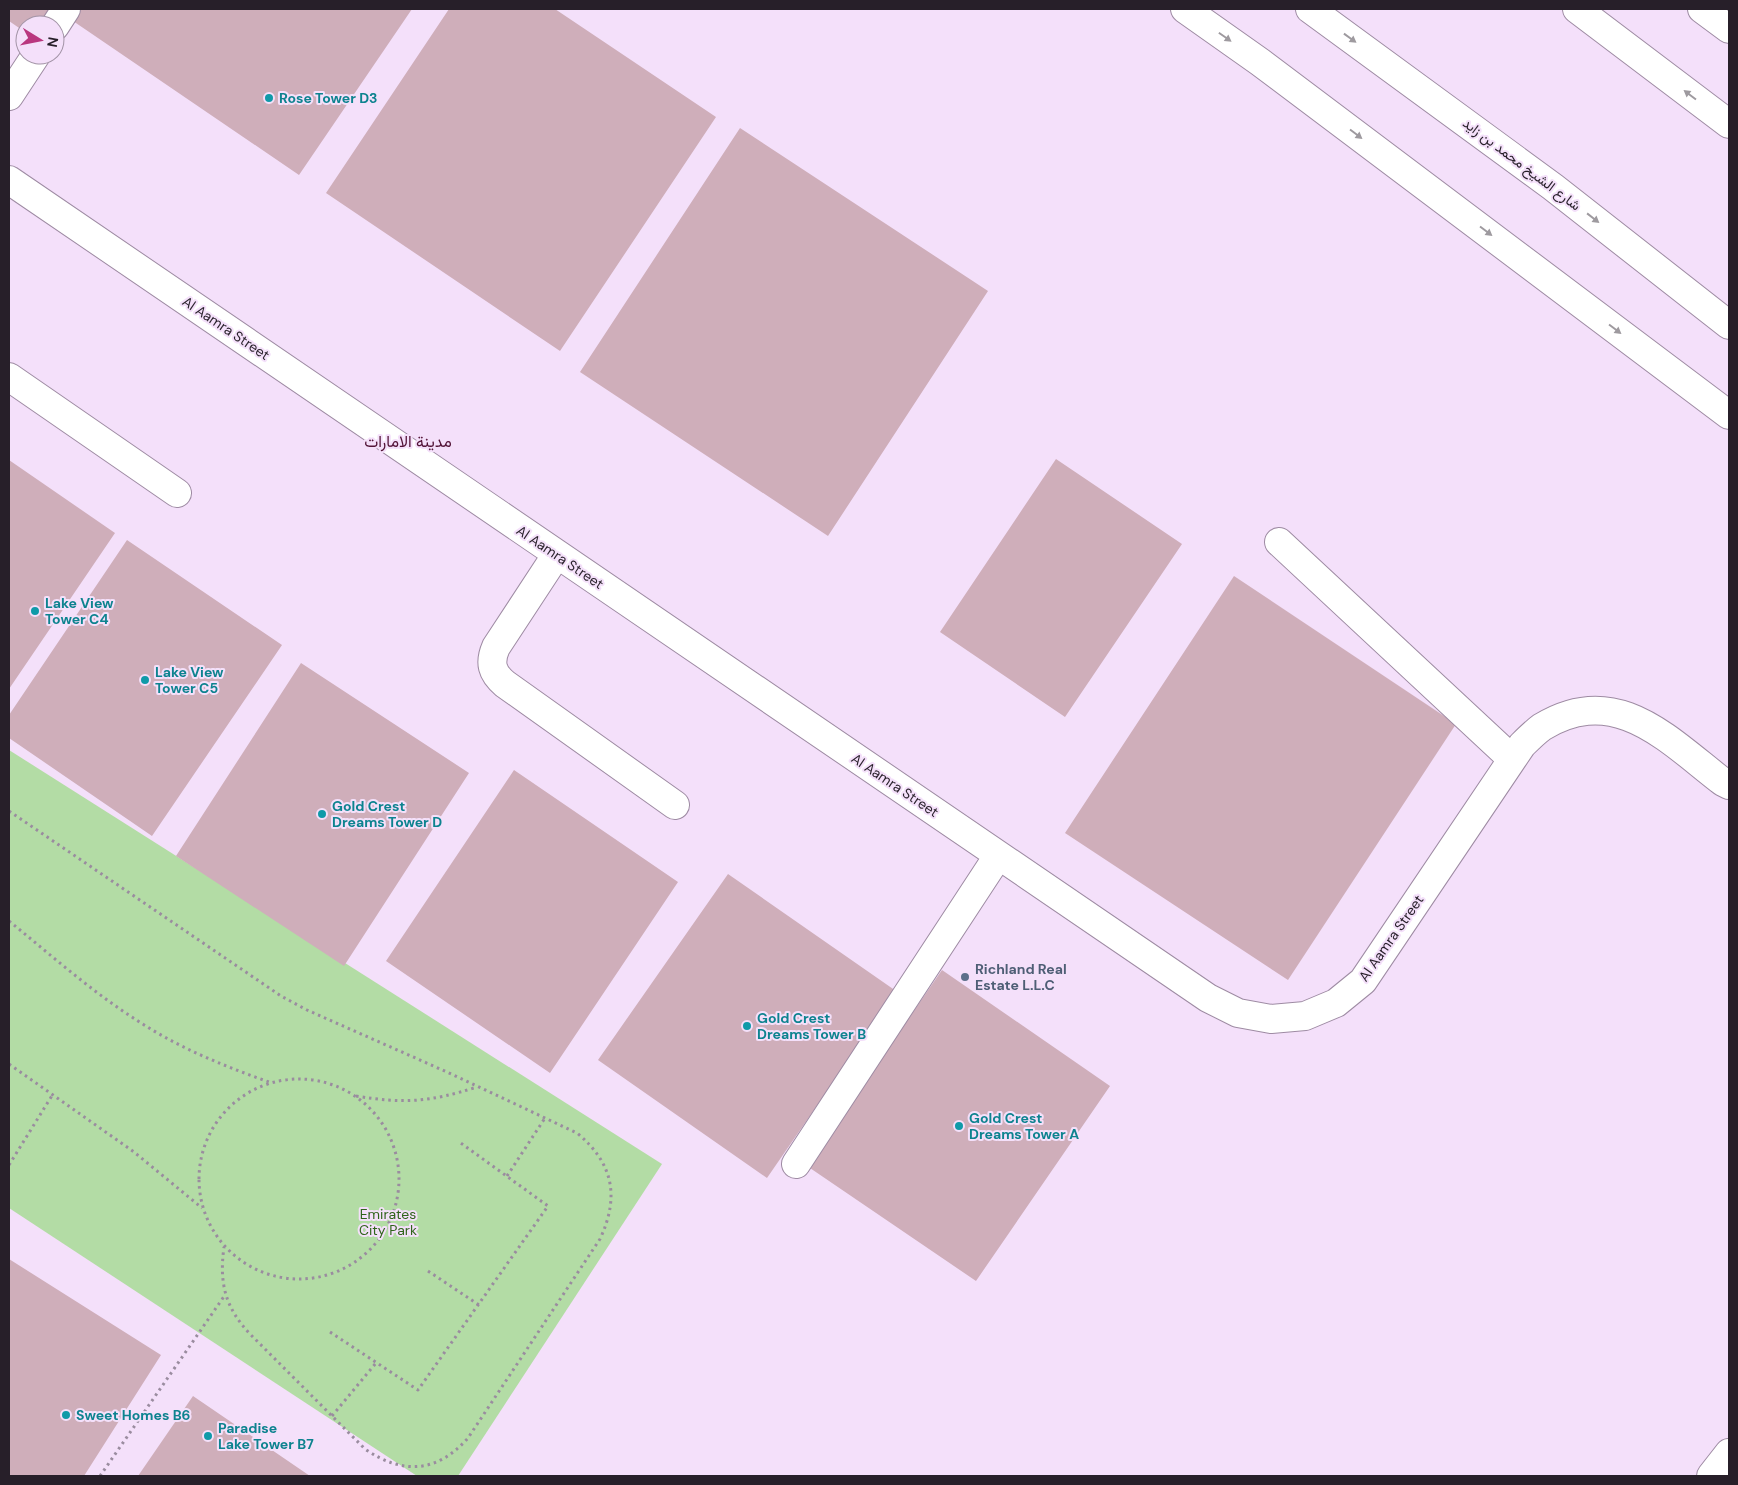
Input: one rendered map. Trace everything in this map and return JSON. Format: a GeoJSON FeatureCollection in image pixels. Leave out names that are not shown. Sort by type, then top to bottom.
{"type":"FeatureCollection","features":[{"type":"Feature","properties":{"kind":"main road"},"geometry":{"type":"LineString","coordinates":[[1186,9],[1268,68],[1729,415]]}},
{"type":"Feature","properties":{"kind":"main road","name":"شارع الشيخ محمد بن زايد"},"geometry":{"type":"LineString","coordinates":[[1310,9],[1553,187],[1729,325]]}},
{"type":"Feature","properties":{"kind":"main road"},"geometry":{"type":"LineString","coordinates":[[1577,9],[1729,124]]}},
{"type":"Feature","properties":{"kind":"main road"},"geometry":{"type":"LineString","coordinates":[[1702,9],[1729,29]]}},
{"type":"Feature","properties":{"kind":"main road"},"geometry":{"type":"LineString","coordinates":[[9,96],[29,65]]}},
{"type":"Feature","properties":{"kind":"main road","name":"Al Aamra Street"},"geometry":{"type":"LineString","coordinates":[[9,180],[998,856],[1208,998],[1238,1013],[1271,1019],[1305,1016],[1336,1003],[1363,981],[1522,745],[1540,728],[1562,717],[1587,711],[1612,711],[1636,718],[1658,732],[1729,785]]}},
{"type":"Feature","properties":{"kind":"main road"},"geometry":{"type":"LineString","coordinates":[[9,377],[177,493]]}},
{"type":"Feature","properties":{"kind":"main road"},"geometry":{"type":"LineString","coordinates":[[1278,542],[1512,759]]}},
{"type":"Feature","properties":{"kind":"main road"},"geometry":{"type":"LineString","coordinates":[[557,554],[496,647],[491,663],[493,672],[505,684],[675,805]]}},
{"type":"Feature","properties":{"kind":"main road"},"geometry":{"type":"LineString","coordinates":[[796,1164],[998,856]]}},
{"type":"Feature","properties":{"kind":"main road"},"geometry":{"type":"LineString","coordinates":[[1711,1476],[1729,1453]]}},
{"type":"Feature","properties":{"kind":"path"},"geometry":{"type":"LineString","coordinates":[[9,811],[281,996],[307,1010],[478,1086],[576,1133],[600,1157],[607,1172],[611,1189],[611,1206],[607,1223],[600,1239],[468,1438],[451,1454],[429,1465],[413,1467],[396,1465],[380,1459],[366,1449],[240,1323],[225,1294],[222,1279],[224,1247]]}},
{"type":"Feature","properties":{"kind":"path"},"geometry":{"type":"LineString","coordinates":[[9,921],[100,996],[140,1022],[199,1054],[270,1083]]}},
{"type":"Feature","properties":{"kind":"path"},"geometry":{"type":"LineString","coordinates":[[9,1064],[134,1152],[203,1208]]}},
{"type":"Feature","properties":{"kind":"path"},"geometry":{"type":"LineString","coordinates":[[292,1078],[315,1080],[336,1086],[356,1096],[373,1111],[386,1130],[396,1158],[398,1195],[381,1237],[366,1254],[348,1266],[327,1275],[305,1280],[283,1278],[261,1272],[242,1262],[224,1247],[211,1229],[203,1208],[199,1186],[200,1163],[206,1142],[216,1122],[232,1104],[250,1091],[270,1083],[292,1078]]}},
{"type":"Feature","properties":{"kind":"path"},"geometry":{"type":"LineString","coordinates":[[356,1096],[386,1101],[418,1101],[448,1096],[478,1086]]}},
{"type":"Feature","properties":{"kind":"path"},"geometry":{"type":"LineString","coordinates":[[9,1165],[53,1094]]}},
{"type":"Feature","properties":{"kind":"path"},"geometry":{"type":"LineString","coordinates":[[506,1176],[545,1118]]}},
{"type":"Feature","properties":{"kind":"path"},"geometry":{"type":"LineString","coordinates":[[330,1332],[418,1390],[548,1206],[458,1141]]}},
{"type":"Feature","properties":{"kind":"path"},"geometry":{"type":"LineString","coordinates":[[428,1271],[478,1305]]}},
{"type":"Feature","properties":{"kind":"path"},"geometry":{"type":"LineString","coordinates":[[100,1476],[225,1294]]}},
{"type":"Feature","properties":{"kind":"path"},"geometry":{"type":"LineString","coordinates":[[332,1416],[376,1362]]}},
{"type":"Feature","properties":{"kind":"green space","name":"Emirates City Park"},"geometry":{"type":"Polygon","coordinates":[[[9,750],[662,1164],[458,1476],[417,1476],[9,1208],[9,750]]]}},
{"type":"Feature","properties":{"kind":"building"},"geometry":{"type":"Polygon","coordinates":[[[9,9],[56,9],[52,15],[15,15],[15,25],[9,21],[9,9]]]}},
{"type":"Feature","properties":{"kind":"building","name":"Rose Tower D3"},"geometry":{"type":"Polygon","coordinates":[[[81,9],[412,9],[299,175],[73,21],[81,9]]]}},
{"type":"Feature","properties":{"kind":"building"},"geometry":{"type":"Polygon","coordinates":[[[449,9],[555,9],[716,117],[560,351],[326,193],[449,9]]]}},
{"type":"Feature","properties":{"kind":"building"},"geometry":{"type":"Polygon","coordinates":[[[740,128],[988,291],[828,536],[580,372],[740,128]]]}},
{"type":"Feature","properties":{"kind":"building"},"geometry":{"type":"Polygon","coordinates":[[[1056,459],[1182,544],[1065,717],[940,632],[1056,459]]]}},
{"type":"Feature","properties":{"kind":"building","name":"Lake View Tower C4"},"geometry":{"type":"Polygon","coordinates":[[[9,460],[115,533],[9,689],[9,460]]]}},
{"type":"Feature","properties":{"kind":"building","name":"Lake View Tower C5"},"geometry":{"type":"Polygon","coordinates":[[[127,540],[282,645],[152,836],[9,738],[9,715],[127,540]]]}},
{"type":"Feature","properties":{"kind":"building"},"geometry":{"type":"Polygon","coordinates":[[[1234,576],[1456,724],[1288,980],[1065,833],[1234,576]]]}},
{"type":"Feature","properties":{"kind":"building","name":"Gold Crest Dreams Tower D"},"geometry":{"type":"Polygon","coordinates":[[[301,663],[469,773],[344,966],[176,856],[301,663]]]}},
{"type":"Feature","properties":{"kind":"building"},"geometry":{"type":"Polygon","coordinates":[[[514,770],[678,882],[550,1073],[386,961],[514,770]]]}},
{"type":"Feature","properties":{"kind":"building","name":"Gold Crest Dreams Tower B"},"geometry":{"type":"Polygon","coordinates":[[[728,874],[896,991],[767,1178],[598,1060],[728,874]]]}},
{"type":"Feature","properties":{"kind":"building","name":"Gold Crest Dreams Tower A"},"geometry":{"type":"Polygon","coordinates":[[[942,970],[1110,1086],[976,1281],[807,1166],[942,970]]]}},
{"type":"Feature","properties":{"kind":"building","name":"Sweet Homes B6"},"geometry":{"type":"Polygon","coordinates":[[[9,1259],[161,1355],[84,1476],[9,1476],[9,1259]]]}},
{"type":"Feature","properties":{"kind":"building","name":"Paradise Lake Tower B7"},"geometry":{"type":"Polygon","coordinates":[[[193,1396],[310,1476],[138,1476],[193,1396]]]}},
{"type":"Feature","properties":{"kind":"place","name":"Rose Tower D3"},"geometry":{"type":"Point","coordinates":[269,98]}},
{"type":"Feature","properties":{"kind":"place","name":"Lake View Tower C4"},"geometry":{"type":"Point","coordinates":[35,611]}},
{"type":"Feature","properties":{"kind":"place","name":"Lake View Tower C5"},"geometry":{"type":"Point","coordinates":[145,680]}},
{"type":"Feature","properties":{"kind":"place","name":"Gold Crest Dreams Tower D"},"geometry":{"type":"Point","coordinates":[322,814]}},
{"type":"Feature","properties":{"kind":"place","name":"Richland Real Estate L.L.C"},"geometry":{"type":"Point","coordinates":[965,977]}},
{"type":"Feature","properties":{"kind":"place","name":"Gold Crest Dreams Tower B"},"geometry":{"type":"Point","coordinates":[747,1026]}},
{"type":"Feature","properties":{"kind":"place","name":"Gold Crest Dreams Tower A"},"geometry":{"type":"Point","coordinates":[959,1126]}},
{"type":"Feature","properties":{"kind":"place","name":"Sweet Homes B6"},"geometry":{"type":"Point","coordinates":[66,1415]}},
{"type":"Feature","properties":{"kind":"place","name":"Paradise Lake Tower B7"},"geometry":{"type":"Point","coordinates":[208,1436]}},
{"type":"Feature","properties":{"kind":"district","name":"مدينة الامارات"},"geometry":{"type":"Point","coordinates":[408,441]}}]}
